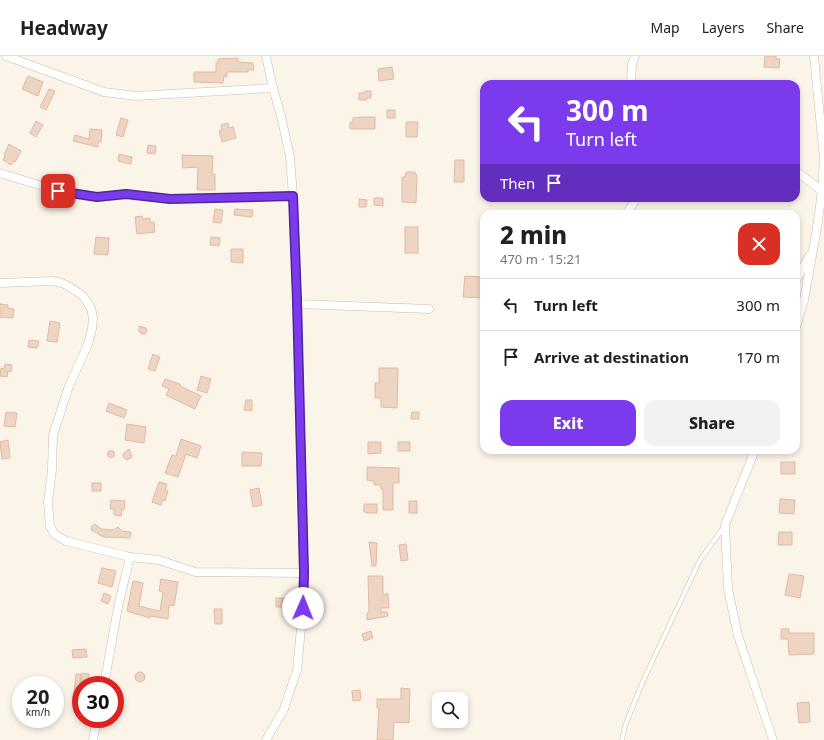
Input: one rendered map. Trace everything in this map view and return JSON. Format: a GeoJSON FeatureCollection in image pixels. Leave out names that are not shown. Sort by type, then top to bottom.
{"type":"FeatureCollection","features":[{"type":"Feature","properties":{"kind":"street"},"geometry":{"type":"LineString","coordinates":[[0,61],[5,56],[104,92],[136,96],[273,88]]}},
{"type":"Feature","properties":{"kind":"street"},"geometry":{"type":"LineString","coordinates":[[266,56],[290,157],[293,196],[304,573],[303,608],[297,670],[284,709],[266,740]]}},
{"type":"Feature","properties":{"kind":"street"},"geometry":{"type":"LineString","coordinates":[[631,80],[632,65],[635,56]]}},
{"type":"Feature","properties":{"kind":"street"},"geometry":{"type":"LineString","coordinates":[[800,314],[804,300],[822,191],[824,158],[814,56]]}},
{"type":"Feature","properties":{"kind":"street"},"geometry":{"type":"LineString","coordinates":[[818,99],[824,90]]}},
{"type":"Feature","properties":{"kind":"street"},"geometry":{"type":"LineString","coordinates":[[0,173],[58,191],[97,197],[126,194],[170,199],[293,196]]}},
{"type":"Feature","properties":{"kind":"street"},"geometry":{"type":"LineString","coordinates":[[800,174],[822,191]]}},
{"type":"Feature","properties":{"kind":"street"},"geometry":{"type":"LineString","coordinates":[[800,273],[813,249]]}},
{"type":"Feature","properties":{"kind":"street"},"geometry":{"type":"LineString","coordinates":[[0,283],[52,280],[70,287],[83,296],[91,308],[93,318],[88,344],[69,386],[54,435],[48,502],[50,526],[54,534],[66,541],[130,557],[159,560],[187,570],[203,573],[304,573]]}},
{"type":"Feature","properties":{"kind":"street"},"geometry":{"type":"LineString","coordinates":[[297,304],[429,309]]}},
{"type":"Feature","properties":{"kind":"street"},"geometry":{"type":"LineString","coordinates":[[753,454],[726,525],[728,589],[737,629],[773,740]]}},
{"type":"Feature","properties":{"kind":"street"},"geometry":{"type":"LineString","coordinates":[[106,676],[118,607],[130,557]]}},
{"type":"Feature","properties":{"kind":"street"},"geometry":{"type":"LineString","coordinates":[[93,740],[95,728]]}},
{"type":"Feature","properties":{"kind":"lane"},"geometry":{"type":"LineString","coordinates":[[622,740],[625,726],[643,681],[700,560],[726,525]]}},
{"type":"Feature","properties":{"kind":"building"},"geometry":{"type":"Polygon","coordinates":[[[765,56],[776,56],[776,59],[780,59],[779,68],[764,67],[765,56]]]}},
{"type":"Feature","properties":{"kind":"building"},"geometry":{"type":"Polygon","coordinates":[[[238,58],[238,62],[253,63],[254,70],[248,70],[248,72],[227,72],[227,77],[224,76],[223,83],[194,82],[194,72],[216,72],[216,63],[218,63],[218,59],[238,58]]]}},
{"type":"Feature","properties":{"kind":"building"},"geometry":{"type":"Polygon","coordinates":[[[392,67],[394,79],[379,81],[378,69],[392,67]]]}},
{"type":"Feature","properties":{"kind":"building"},"geometry":{"type":"Polygon","coordinates":[[[28,76],[43,82],[38,96],[22,89],[28,76]]]}},
{"type":"Feature","properties":{"kind":"building"},"geometry":{"type":"Polygon","coordinates":[[[49,89],[55,91],[46,110],[40,107],[49,89]]]}},
{"type":"Feature","properties":{"kind":"building"},"geometry":{"type":"Polygon","coordinates":[[[365,91],[371,91],[371,98],[367,98],[367,100],[359,100],[359,93],[364,93],[365,91]]]}},
{"type":"Feature","properties":{"kind":"building"},"geometry":{"type":"Polygon","coordinates":[[[387,110],[395,110],[395,118],[387,118],[387,110]]]}},
{"type":"Feature","properties":{"kind":"building"},"geometry":{"type":"Polygon","coordinates":[[[375,117],[375,129],[350,129],[350,122],[353,122],[353,118],[375,117]]]}},
{"type":"Feature","properties":{"kind":"building"},"geometry":{"type":"Polygon","coordinates":[[[121,118],[128,120],[123,137],[116,135],[121,118]]]}},
{"type":"Feature","properties":{"kind":"building"},"geometry":{"type":"Polygon","coordinates":[[[36,121],[43,125],[36,137],[30,133],[36,121]]]}},
{"type":"Feature","properties":{"kind":"building"},"geometry":{"type":"Polygon","coordinates":[[[406,122],[418,122],[417,137],[406,137],[406,122]]]}},
{"type":"Feature","properties":{"kind":"building"},"geometry":{"type":"Polygon","coordinates":[[[228,123],[229,128],[233,127],[236,138],[222,142],[219,131],[222,130],[221,125],[228,123]]]}},
{"type":"Feature","properties":{"kind":"building"},"geometry":{"type":"Polygon","coordinates":[[[90,129],[102,130],[101,142],[98,142],[98,147],[73,141],[75,135],[89,139],[90,129]]]}},
{"type":"Feature","properties":{"kind":"building"},"geometry":{"type":"Polygon","coordinates":[[[9,144],[21,151],[15,162],[14,161],[11,165],[3,160],[9,144]]]}},
{"type":"Feature","properties":{"kind":"building"},"geometry":{"type":"Polygon","coordinates":[[[148,145],[156,146],[155,154],[147,153],[148,145]]]}},
{"type":"Feature","properties":{"kind":"building"},"geometry":{"type":"Polygon","coordinates":[[[119,154],[132,157],[131,164],[118,161],[119,154]]]}},
{"type":"Feature","properties":{"kind":"building"},"geometry":{"type":"Polygon","coordinates":[[[182,155],[213,156],[212,174],[215,174],[215,190],[197,190],[198,167],[183,168],[182,155]]]}},
{"type":"Feature","properties":{"kind":"building"},"geometry":{"type":"Polygon","coordinates":[[[455,160],[464,160],[464,182],[454,182],[455,160]]]}},
{"type":"Feature","properties":{"kind":"building"},"geometry":{"type":"Polygon","coordinates":[[[406,172],[415,172],[417,176],[416,203],[402,202],[402,177],[405,177],[406,172]]]}},
{"type":"Feature","properties":{"kind":"building"},"geometry":{"type":"Polygon","coordinates":[[[374,198],[383,198],[383,206],[374,205],[374,198]]]}},
{"type":"Feature","properties":{"kind":"building"},"geometry":{"type":"Polygon","coordinates":[[[359,199],[367,200],[366,207],[359,207],[359,199]]]}},
{"type":"Feature","properties":{"kind":"building"},"geometry":{"type":"Polygon","coordinates":[[[215,209],[223,210],[221,223],[213,222],[215,209]]]}},
{"type":"Feature","properties":{"kind":"building"},"geometry":{"type":"Polygon","coordinates":[[[235,209],[253,210],[252,217],[234,215],[235,209]]]}},
{"type":"Feature","properties":{"kind":"building"},"geometry":{"type":"Polygon","coordinates":[[[142,216],[143,219],[150,218],[150,223],[154,222],[155,232],[137,234],[135,217],[142,216]]]}},
{"type":"Feature","properties":{"kind":"building"},"geometry":{"type":"Polygon","coordinates":[[[405,227],[418,227],[418,253],[405,253],[405,227]]]}},
{"type":"Feature","properties":{"kind":"building"},"geometry":{"type":"Polygon","coordinates":[[[96,237],[109,238],[108,255],[94,254],[96,237]]]}},
{"type":"Feature","properties":{"kind":"building"},"geometry":{"type":"Polygon","coordinates":[[[211,237],[220,238],[219,246],[210,245],[211,237]]]}},
{"type":"Feature","properties":{"kind":"building"},"geometry":{"type":"Polygon","coordinates":[[[231,249],[243,249],[243,263],[231,262],[231,249]]]}},
{"type":"Feature","properties":{"kind":"building"},"geometry":{"type":"Polygon","coordinates":[[[465,276],[480,277],[480,298],[463,297],[465,276]]]}},
{"type":"Feature","properties":{"kind":"building"},"geometry":{"type":"Polygon","coordinates":[[[0,304],[8,305],[8,308],[14,309],[13,318],[0,317],[0,304]]]}},
{"type":"Feature","properties":{"kind":"building"},"geometry":{"type":"Polygon","coordinates":[[[50,321],[60,323],[57,342],[47,341],[50,321]]]}},
{"type":"Feature","properties":{"kind":"building"},"geometry":{"type":"Polygon","coordinates":[[[139,326],[146,328],[147,331],[145,334],[139,332],[139,326]]]}},
{"type":"Feature","properties":{"kind":"building"},"geometry":{"type":"Polygon","coordinates":[[[29,340],[39,341],[37,348],[28,347],[29,340]]]}},
{"type":"Feature","properties":{"kind":"building"},"geometry":{"type":"Polygon","coordinates":[[[153,354],[160,357],[155,371],[148,369],[153,354]]]}},
{"type":"Feature","properties":{"kind":"building"},"geometry":{"type":"Polygon","coordinates":[[[5,364],[12,365],[11,372],[8,371],[7,377],[0,376],[1,368],[4,369],[5,364]]]}},
{"type":"Feature","properties":{"kind":"building"},"geometry":{"type":"Polygon","coordinates":[[[379,368],[398,368],[397,408],[381,407],[381,398],[375,398],[375,383],[379,383],[379,368]]]}},
{"type":"Feature","properties":{"kind":"building"},"geometry":{"type":"Polygon","coordinates":[[[201,376],[211,379],[207,393],[197,390],[201,376]]]}},
{"type":"Feature","properties":{"kind":"building"},"geometry":{"type":"Polygon","coordinates":[[[165,379],[180,384],[180,386],[201,396],[195,409],[166,395],[169,389],[162,386],[165,379]]]}},
{"type":"Feature","properties":{"kind":"building"},"geometry":{"type":"Polygon","coordinates":[[[246,400],[252,400],[252,411],[244,410],[246,400]]]}},
{"type":"Feature","properties":{"kind":"building"},"geometry":{"type":"Polygon","coordinates":[[[109,403],[127,410],[124,418],[106,411],[109,403]]]}},
{"type":"Feature","properties":{"kind":"building"},"geometry":{"type":"Polygon","coordinates":[[[6,412],[17,413],[15,427],[4,426],[6,412]]]}},
{"type":"Feature","properties":{"kind":"building"},"geometry":{"type":"Polygon","coordinates":[[[412,412],[419,412],[419,419],[411,419],[412,412]]]}},
{"type":"Feature","properties":{"kind":"building"},"geometry":{"type":"Polygon","coordinates":[[[127,424],[146,427],[144,443],[125,440],[127,424]]]}},
{"type":"Feature","properties":{"kind":"building"},"geometry":{"type":"Polygon","coordinates":[[[181,439],[201,446],[197,458],[186,454],[178,477],[165,473],[172,455],[176,456],[181,439]]]}},
{"type":"Feature","properties":{"kind":"building"},"geometry":{"type":"Polygon","coordinates":[[[8,440],[10,458],[2,459],[0,442],[8,440]]]}},
{"type":"Feature","properties":{"kind":"building"},"geometry":{"type":"Polygon","coordinates":[[[368,442],[381,442],[381,453],[368,454],[368,442]]]}},
{"type":"Feature","properties":{"kind":"building"},"geometry":{"type":"Polygon","coordinates":[[[398,442],[410,442],[410,451],[398,451],[398,442]]]}},
{"type":"Feature","properties":{"kind":"building"},"geometry":{"type":"Polygon","coordinates":[[[129,449],[132,456],[127,460],[123,457],[123,454],[129,449]]]}},
{"type":"Feature","properties":{"kind":"building"},"geometry":{"type":"Polygon","coordinates":[[[111,450],[114,451],[114,457],[111,458],[108,457],[107,454],[108,451],[111,450]]]}},
{"type":"Feature","properties":{"kind":"building"},"geometry":{"type":"Polygon","coordinates":[[[242,452],[262,453],[261,466],[242,466],[242,452]]]}},
{"type":"Feature","properties":{"kind":"building"},"geometry":{"type":"Polygon","coordinates":[[[781,462],[795,462],[795,474],[781,474],[781,462]]]}},
{"type":"Feature","properties":{"kind":"building"},"geometry":{"type":"Polygon","coordinates":[[[367,467],[399,468],[399,483],[393,483],[393,510],[383,510],[383,489],[381,489],[381,485],[374,485],[374,481],[367,480],[367,467]]]}},
{"type":"Feature","properties":{"kind":"building"},"geometry":{"type":"Polygon","coordinates":[[[159,482],[167,484],[165,490],[168,491],[165,501],[162,500],[161,505],[152,502],[159,482]]]}},
{"type":"Feature","properties":{"kind":"building"},"geometry":{"type":"Polygon","coordinates":[[[92,483],[101,483],[101,491],[92,491],[92,483]]]}},
{"type":"Feature","properties":{"kind":"building"},"geometry":{"type":"Polygon","coordinates":[[[259,488],[262,505],[253,507],[250,490],[259,488]]]}},
{"type":"Feature","properties":{"kind":"building"},"geometry":{"type":"Polygon","coordinates":[[[780,499],[795,500],[794,514],[779,513],[780,499]]]}},
{"type":"Feature","properties":{"kind":"building"},"geometry":{"type":"Polygon","coordinates":[[[111,500],[125,501],[124,510],[122,509],[121,516],[114,515],[114,509],[110,509],[111,500]]]}},
{"type":"Feature","properties":{"kind":"building"},"geometry":{"type":"Polygon","coordinates":[[[409,501],[417,501],[417,513],[409,513],[409,501]]]}},
{"type":"Feature","properties":{"kind":"building"},"geometry":{"type":"Polygon","coordinates":[[[364,504],[377,504],[377,513],[364,512],[364,504]]]}},
{"type":"Feature","properties":{"kind":"building"},"geometry":{"type":"Polygon","coordinates":[[[95,524],[101,529],[113,530],[118,527],[122,531],[131,532],[130,538],[108,538],[99,535],[91,530],[92,526],[95,524]]]}},
{"type":"Feature","properties":{"kind":"building"},"geometry":{"type":"Polygon","coordinates":[[[779,532],[792,532],[792,545],[778,545],[779,532]]]}},
{"type":"Feature","properties":{"kind":"building"},"geometry":{"type":"Polygon","coordinates":[[[369,542],[377,543],[376,566],[372,566],[369,542]]]}},
{"type":"Feature","properties":{"kind":"building"},"geometry":{"type":"Polygon","coordinates":[[[406,544],[408,560],[401,561],[399,545],[406,544]]]}},
{"type":"Feature","properties":{"kind":"building"},"geometry":{"type":"Polygon","coordinates":[[[102,568],[116,571],[112,587],[98,583],[102,568]]]}},
{"type":"Feature","properties":{"kind":"building"},"geometry":{"type":"Polygon","coordinates":[[[789,574],[804,576],[800,598],[785,595],[789,574]]]}},
{"type":"Feature","properties":{"kind":"building"},"geometry":{"type":"Polygon","coordinates":[[[368,576],[383,576],[383,594],[388,594],[389,608],[381,608],[381,612],[387,612],[388,616],[367,620],[367,613],[369,612],[368,576]]]}},
{"type":"Feature","properties":{"kind":"building"},"geometry":{"type":"Polygon","coordinates":[[[161,579],[178,582],[174,606],[169,605],[168,619],[151,616],[150,618],[127,611],[133,581],[143,583],[139,606],[160,611],[163,592],[159,591],[161,579]]]}},
{"type":"Feature","properties":{"kind":"building"},"geometry":{"type":"Polygon","coordinates":[[[104,593],[111,596],[108,604],[101,601],[104,593]]]}},
{"type":"Feature","properties":{"kind":"building"},"geometry":{"type":"Polygon","coordinates":[[[276,598],[284,598],[284,607],[276,607],[276,598]]]}},
{"type":"Feature","properties":{"kind":"building"},"geometry":{"type":"Polygon","coordinates":[[[214,609],[222,609],[222,624],[215,624],[214,609]]]}},
{"type":"Feature","properties":{"kind":"building"},"geometry":{"type":"Polygon","coordinates":[[[781,629],[789,629],[789,633],[814,633],[814,654],[789,655],[788,639],[781,639],[781,629]]]}},
{"type":"Feature","properties":{"kind":"building"},"geometry":{"type":"Polygon","coordinates":[[[371,631],[373,638],[364,641],[362,634],[371,631]]]}},
{"type":"Feature","properties":{"kind":"building"},"geometry":{"type":"Polygon","coordinates":[[[86,649],[87,657],[73,658],[72,650],[86,649]]]}},
{"type":"Feature","properties":{"kind":"building"},"geometry":{"type":"Polygon","coordinates":[[[138,672],[142,672],[144,673],[144,681],[138,682],[135,679],[135,675],[138,672]]]}},
{"type":"Feature","properties":{"kind":"building"},"geometry":{"type":"Polygon","coordinates":[[[82,673],[89,674],[89,676],[82,676],[82,673]]]}},
{"type":"Feature","properties":{"kind":"building"},"geometry":{"type":"Polygon","coordinates":[[[76,674],[81,674],[81,676],[76,676],[76,674]]]}},
{"type":"Feature","properties":{"kind":"building"},"geometry":{"type":"Polygon","coordinates":[[[401,688],[410,689],[409,723],[394,722],[393,740],[377,740],[379,708],[377,708],[377,699],[401,699],[401,688]]]}},
{"type":"Feature","properties":{"kind":"building"},"geometry":{"type":"Polygon","coordinates":[[[360,690],[361,700],[353,701],[352,691],[360,690]]]}},
{"type":"Feature","properties":{"kind":"building"},"geometry":{"type":"Polygon","coordinates":[[[809,702],[810,722],[799,723],[797,703],[809,702]]]}},
{"type":"Feature","properties":{"kind":"route"},"geometry":{"type":"LineString","coordinates":[[58,191],[97,197],[126,194],[170,199],[293,196],[298,320],[304,573],[303,608]]}}]}
